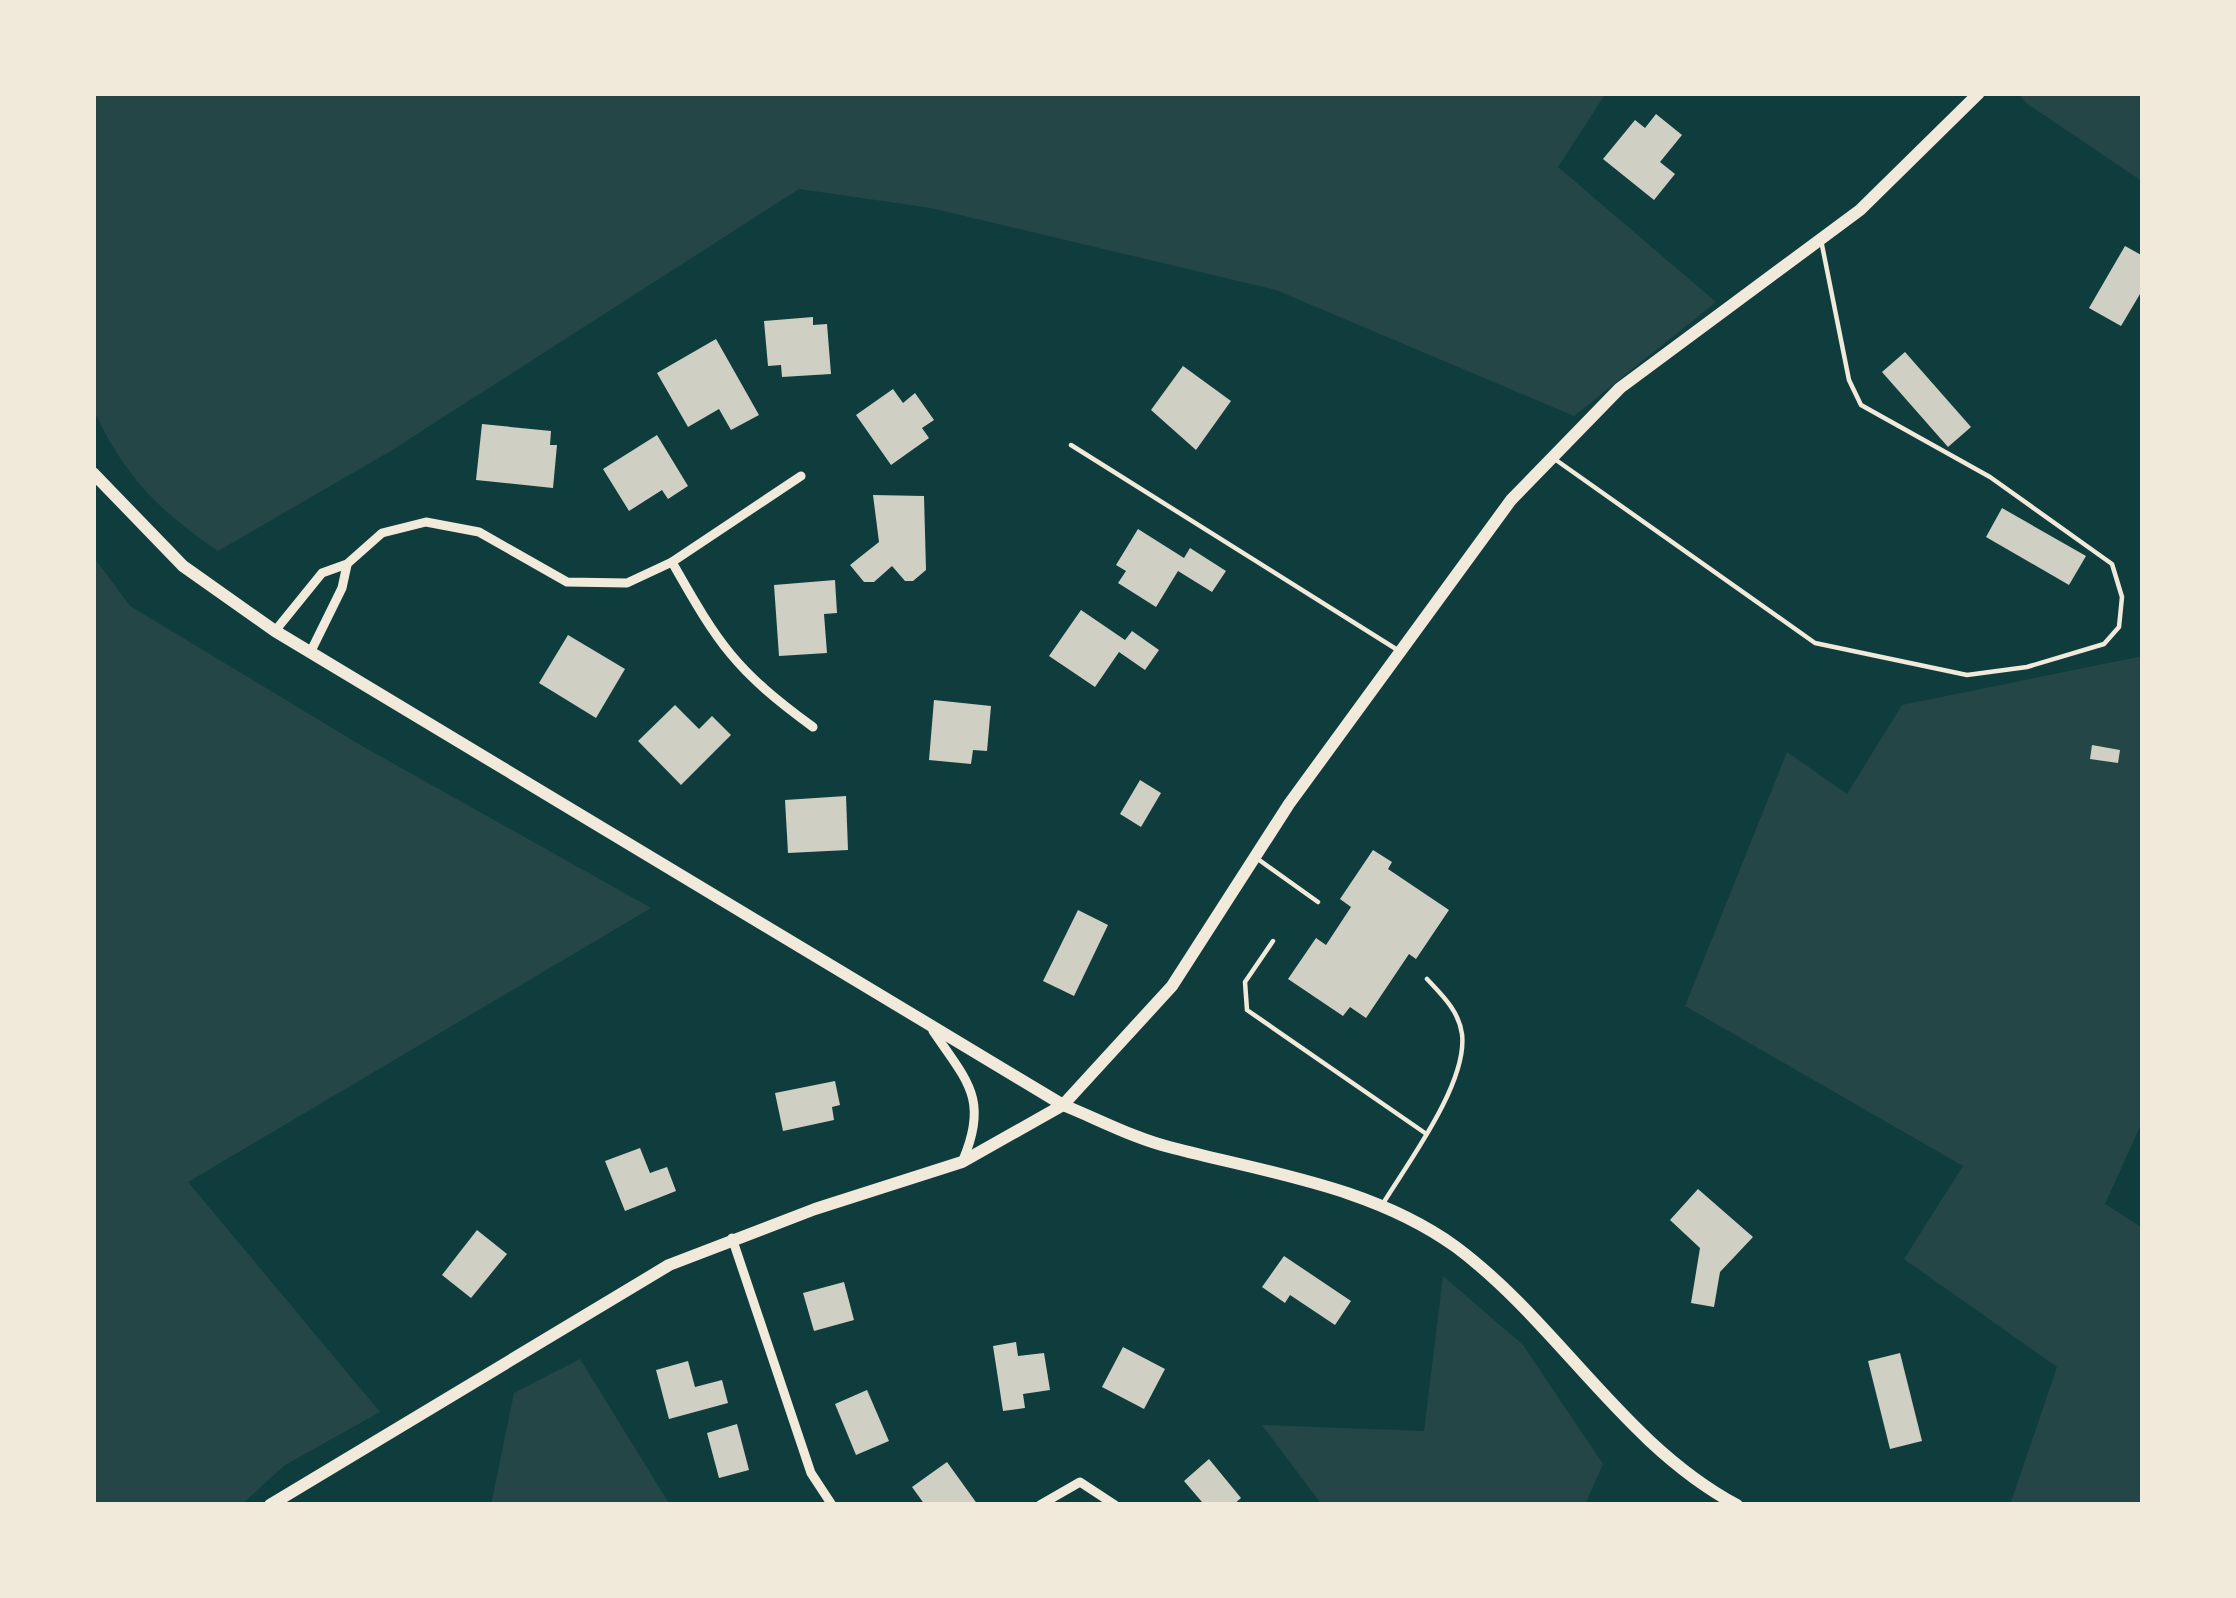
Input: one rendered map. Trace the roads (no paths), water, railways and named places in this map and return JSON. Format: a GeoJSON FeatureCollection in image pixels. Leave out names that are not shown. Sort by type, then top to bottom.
{"type":"FeatureCollection","features":[{"type":"Feature","properties":{"kind":"street"},"geometry":{"type":"LineString","coordinates":[[270,1505],[669,1265],[732,1238],[962,1162],[1063,1105],[1172,986],[1255,857],[1511,500],[1620,388],[1859,210],[1979,93]]}},
{"type":"Feature","properties":{"kind":"street"},"geometry":{"type":"LineString","coordinates":[[93,472],[183,566],[275,631],[1063,1105],[1168,1147],[1271,1170],[1381,1208],[1453,1245],[1522,1302],[1646,1438],[1738,1505]]}},
{"type":"Feature","properties":{"kind":"street"},"geometry":{"type":"LineString","coordinates":[[275,631],[322,573],[347,564],[382,533],[426,522],[479,532],[567,582],[627,583],[672,562],[801,476]]}},
{"type":"Feature","properties":{"kind":"street"},"geometry":{"type":"LineString","coordinates":[[672,562],[717,641],[748,679],[813,727]]}},
{"type":"Feature","properties":{"kind":"street"},"geometry":{"type":"LineString","coordinates":[[310,653],[342,588],[347,564]]}},
{"type":"Feature","properties":{"kind":"street"},"geometry":{"type":"LineString","coordinates":[[933,1030],[976,1101],[976,1126],[962,1162]]}},
{"type":"Feature","properties":{"kind":"street"},"geometry":{"type":"LineString","coordinates":[[732,1238],[811,1473],[832,1505]]}},
{"type":"Feature","properties":{"kind":"street"},"geometry":{"type":"LineString","coordinates":[[1040,1505],[1080,1482],[1114,1505]]}},
{"type":"Feature","properties":{"kind":"lane"},"geometry":{"type":"LineString","coordinates":[[1552,456],[1815,643],[1967,676],[2027,667],[2104,644],[2119,627],[2122,597],[2112,564],[1990,477],[1861,405],[1849,380],[1821,239]]}},
{"type":"Feature","properties":{"kind":"lane"},"geometry":{"type":"LineString","coordinates":[[1071,445],[1401,652]]}},
{"type":"Feature","properties":{"kind":"lane"},"geometry":{"type":"LineString","coordinates":[[1255,857],[1318,902]]}},
{"type":"Feature","properties":{"kind":"lane"},"geometry":{"type":"LineString","coordinates":[[1273,941],[1245,982],[1247,1010],[1425,1133]]}},
{"type":"Feature","properties":{"kind":"lane"},"geometry":{"type":"LineString","coordinates":[[1381,1208],[1459,1067],[1462,1034],[1452,1006],[1427,979]]}}]}
